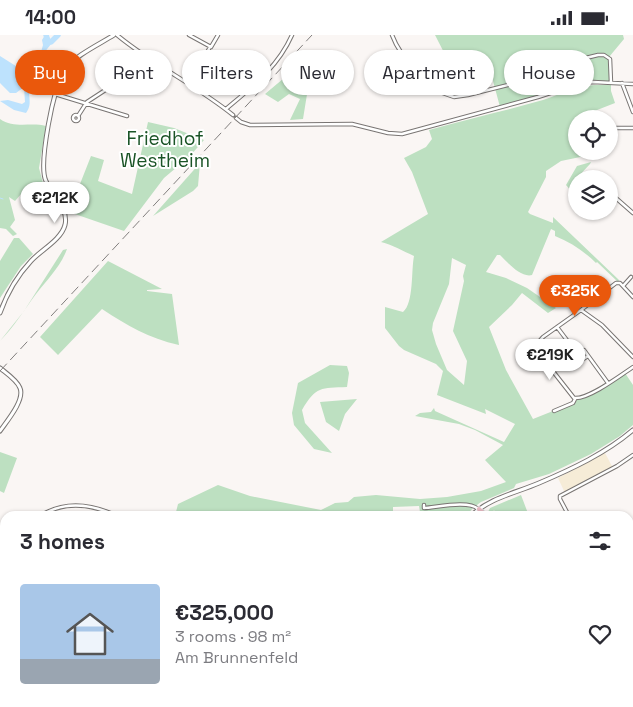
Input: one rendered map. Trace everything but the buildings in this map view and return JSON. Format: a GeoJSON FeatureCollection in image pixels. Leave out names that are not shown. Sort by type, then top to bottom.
{"type":"FeatureCollection","features":[{"type":"Feature","properties":{"kind":"main road"},"geometry":{"type":"LineString","coordinates":[[478,508],[482,511]]}},
{"type":"Feature","properties":{"kind":"street"},"geometry":{"type":"LineString","coordinates":[[85,55],[115,35],[136,50]]}},
{"type":"Feature","properties":{"kind":"street"},"geometry":{"type":"LineString","coordinates":[[189,35],[211,47]]}},
{"type":"Feature","properties":{"kind":"street"},"geometry":{"type":"LineString","coordinates":[[209,50],[218,35]]}},
{"type":"Feature","properties":{"kind":"street"},"geometry":{"type":"LineString","coordinates":[[226,109],[270,70],[282,54],[292,35]]}},
{"type":"Feature","properties":{"kind":"street"},"geometry":{"type":"LineString","coordinates":[[392,35],[417,79],[430,88],[449,96],[463,96],[495,89],[520,81],[557,65],[598,55],[604,55],[610,59],[611,83]]}},
{"type":"Feature","properties":{"kind":"street"},"geometry":{"type":"LineString","coordinates":[[172,73],[233,115]]}},
{"type":"Feature","properties":{"kind":"street"},"geometry":{"type":"LineString","coordinates":[[622,83],[633,111]]}},
{"type":"Feature","properties":{"kind":"street"},"geometry":{"type":"LineString","coordinates":[[236,118],[250,125],[352,124],[388,133],[402,133],[538,97],[578,84],[633,84]]}},
{"type":"Feature","properties":{"kind":"street"},"geometry":{"type":"LineString","coordinates":[[0,313],[14,281],[32,260],[59,235],[65,225],[65,213],[43,173],[44,153],[55,95]]}},
{"type":"Feature","properties":{"kind":"street"},"geometry":{"type":"LineString","coordinates":[[61,95],[128,116]]}},
{"type":"Feature","properties":{"kind":"street"},"geometry":{"type":"LineString","coordinates":[[78,116],[86,104],[98,95]]}},
{"type":"Feature","properties":{"kind":"street"},"geometry":{"type":"LineString","coordinates":[[618,128],[633,128]]}},
{"type":"Feature","properties":{"kind":"street"},"geometry":{"type":"LineString","coordinates":[[618,199],[633,213]]}},
{"type":"Feature","properties":{"kind":"street"},"geometry":{"type":"LineString","coordinates":[[624,286],[631,277]]}},
{"type":"Feature","properties":{"kind":"street"},"geometry":{"type":"LineString","coordinates":[[576,398],[536,348],[538,342],[616,283],[624,286],[633,297]]}},
{"type":"Feature","properties":{"kind":"street"},"geometry":{"type":"LineString","coordinates":[[581,310],[602,325],[633,357]]}},
{"type":"Feature","properties":{"kind":"street"},"geometry":{"type":"LineString","coordinates":[[557,327],[582,360],[588,356]]}},
{"type":"Feature","properties":{"kind":"street"},"geometry":{"type":"LineString","coordinates":[[578,354],[584,351],[608,383]]}},
{"type":"Feature","properties":{"kind":"street"},"geometry":{"type":"LineString","coordinates":[[554,411],[573,403],[576,398],[586,395],[633,367]]}},
{"type":"Feature","properties":{"kind":"street"},"geometry":{"type":"LineString","coordinates":[[0,368],[18,385],[21,392],[18,403],[0,431]]}},
{"type":"Feature","properties":{"kind":"street"},"geometry":{"type":"LineString","coordinates":[[475,511],[478,508],[590,459],[633,430]]}},
{"type":"Feature","properties":{"kind":"street"},"geometry":{"type":"LineString","coordinates":[[566,511],[560,496],[617,466],[633,455]]}},
{"type":"Feature","properties":{"kind":"street"},"geometry":{"type":"LineString","coordinates":[[424,505],[424,508],[468,504],[478,508]]}},
{"type":"Feature","properties":{"kind":"street"},"geometry":{"type":"LineString","coordinates":[[51,511],[59,507],[72,505],[84,505],[105,511]]}},
{"type":"Feature","properties":{"kind":"shaded area"},"geometry":{"type":"Polygon","coordinates":[[[605,453],[613,468],[565,493],[558,478],[605,453]]]}},
{"type":"Feature","properties":{"kind":"green space"},"geometry":{"type":"Polygon","coordinates":[[[435,35],[623,35],[624,39],[609,57],[611,83],[594,83],[594,50],[504,50],[504,95],[542,95],[500,107],[494,85],[494,50],[443,50],[435,35]]]}},
{"type":"Feature","properties":{"kind":"green space"},"geometry":{"type":"Polygon","coordinates":[[[281,81],[281,95],[288,95],[278,102],[267,95],[271,95],[271,89],[281,81]]]}},
{"type":"Feature","properties":{"kind":"green space"},"geometry":{"type":"Polygon","coordinates":[[[594,85],[611,85],[615,103],[597,110],[568,110],[568,160],[561,161],[546,171],[546,177],[528,212],[553,223],[553,217],[619,280],[618,282],[597,262],[577,247],[555,236],[555,231],[551,229],[532,275],[519,272],[500,255],[497,255],[486,272],[506,278],[527,288],[556,308],[548,313],[522,293],[489,327],[506,370],[533,419],[573,403],[625,373],[633,385],[633,425],[620,436],[591,454],[549,474],[516,484],[514,488],[481,502],[470,511],[420,511],[419,506],[393,507],[393,511],[176,511],[178,504],[218,485],[250,496],[321,510],[335,503],[348,502],[354,497],[376,495],[420,499],[447,497],[481,491],[506,482],[485,460],[503,445],[459,424],[415,416],[420,413],[431,412],[434,408],[435,411],[504,442],[515,424],[485,409],[486,414],[437,395],[443,371],[436,364],[404,350],[385,328],[385,307],[403,312],[407,308],[411,294],[414,256],[381,242],[428,214],[412,172],[404,158],[426,147],[432,139],[429,130],[558,95],[594,95],[594,85]],[[452,258],[449,284],[432,330],[447,370],[464,385],[467,361],[453,331],[464,281],[463,276],[466,265],[452,258]]]}},
{"type":"Feature","properties":{"kind":"green space"},"geometry":{"type":"Polygon","coordinates":[[[291,95],[307,95],[303,119],[290,120],[300,99],[291,95]]]}},
{"type":"Feature","properties":{"kind":"green space"},"geometry":{"type":"Polygon","coordinates":[[[0,119],[17,125],[46,126],[39,168],[43,183],[37,187],[29,185],[15,201],[9,197],[15,220],[10,227],[17,234],[13,236],[6,229],[0,228],[0,119]]]}},
{"type":"Feature","properties":{"kind":"green space","name":"Friedhof Westheim"},"geometry":{"type":"Polygon","coordinates":[[[148,122],[174,128],[204,140],[190,156],[164,178],[124,231],[69,212],[91,156],[104,160],[98,181],[132,194],[148,122]]]}},
{"type":"Feature","properties":{"kind":"green space"},"geometry":{"type":"Polygon","coordinates":[[[591,162],[584,170],[575,170],[577,166],[591,162]]]}},
{"type":"Feature","properties":{"kind":"green space"},"geometry":{"type":"Polygon","coordinates":[[[200,163],[198,186],[153,216],[200,163]]]}},
{"type":"Feature","properties":{"kind":"green space"},"geometry":{"type":"Polygon","coordinates":[[[14,238],[19,238],[33,254],[21,266],[0,298],[0,261],[14,238]]]}},
{"type":"Feature","properties":{"kind":"green space"},"geometry":{"type":"Polygon","coordinates":[[[67,249],[57,267],[25,309],[63,250],[67,249]]]}},
{"type":"Feature","properties":{"kind":"green space"},"geometry":{"type":"Polygon","coordinates":[[[108,261],[162,289],[147,291],[172,294],[179,345],[139,331],[102,309],[58,355],[40,337],[108,261]]]}},
{"type":"Feature","properties":{"kind":"green space"},"geometry":{"type":"Polygon","coordinates":[[[23,312],[10,330],[0,341],[23,312]]]}},
{"type":"Feature","properties":{"kind":"green space"},"geometry":{"type":"Polygon","coordinates":[[[330,365],[347,366],[349,373],[347,387],[325,388],[316,392],[302,410],[305,423],[332,453],[314,449],[294,425],[292,413],[298,383],[330,365]]]}},
{"type":"Feature","properties":{"kind":"green space"},"geometry":{"type":"Polygon","coordinates":[[[357,399],[345,414],[339,431],[326,422],[320,402],[357,399]]]}},
{"type":"Feature","properties":{"kind":"green space"},"geometry":{"type":"Polygon","coordinates":[[[0,452],[17,458],[4,493],[0,491],[0,452]]]}},
{"type":"Feature","properties":{"kind":"green space"},"geometry":{"type":"Polygon","coordinates":[[[521,495],[527,511],[488,511],[490,508],[521,495]]]}},
{"type":"Feature","properties":{"kind":"water"},"geometry":{"type":"Polygon","coordinates":[[[45,35],[48,35],[50,39],[56,38],[46,50],[42,50],[42,40],[45,35]]]}},
{"type":"Feature","properties":{"kind":"water"},"geometry":{"type":"Polygon","coordinates":[[[0,56],[15,65],[15,93],[10,93],[0,83],[0,56]]]}},
{"type":"Feature","properties":{"kind":"water"},"geometry":{"type":"Polygon","coordinates":[[[25,95],[29,95],[30,102],[26,113],[14,110],[0,101],[8,100],[22,104],[25,102],[25,95]]]}},
{"type":"Feature","properties":{"kind":"waterway"},"geometry":{"type":"LineString","coordinates":[[46,35],[48,41],[51,42],[58,35]]}},
{"type":"Feature","properties":{"kind":"railway"},"geometry":{"type":"LineString","coordinates":[[0,371],[312,35]]}}]}
